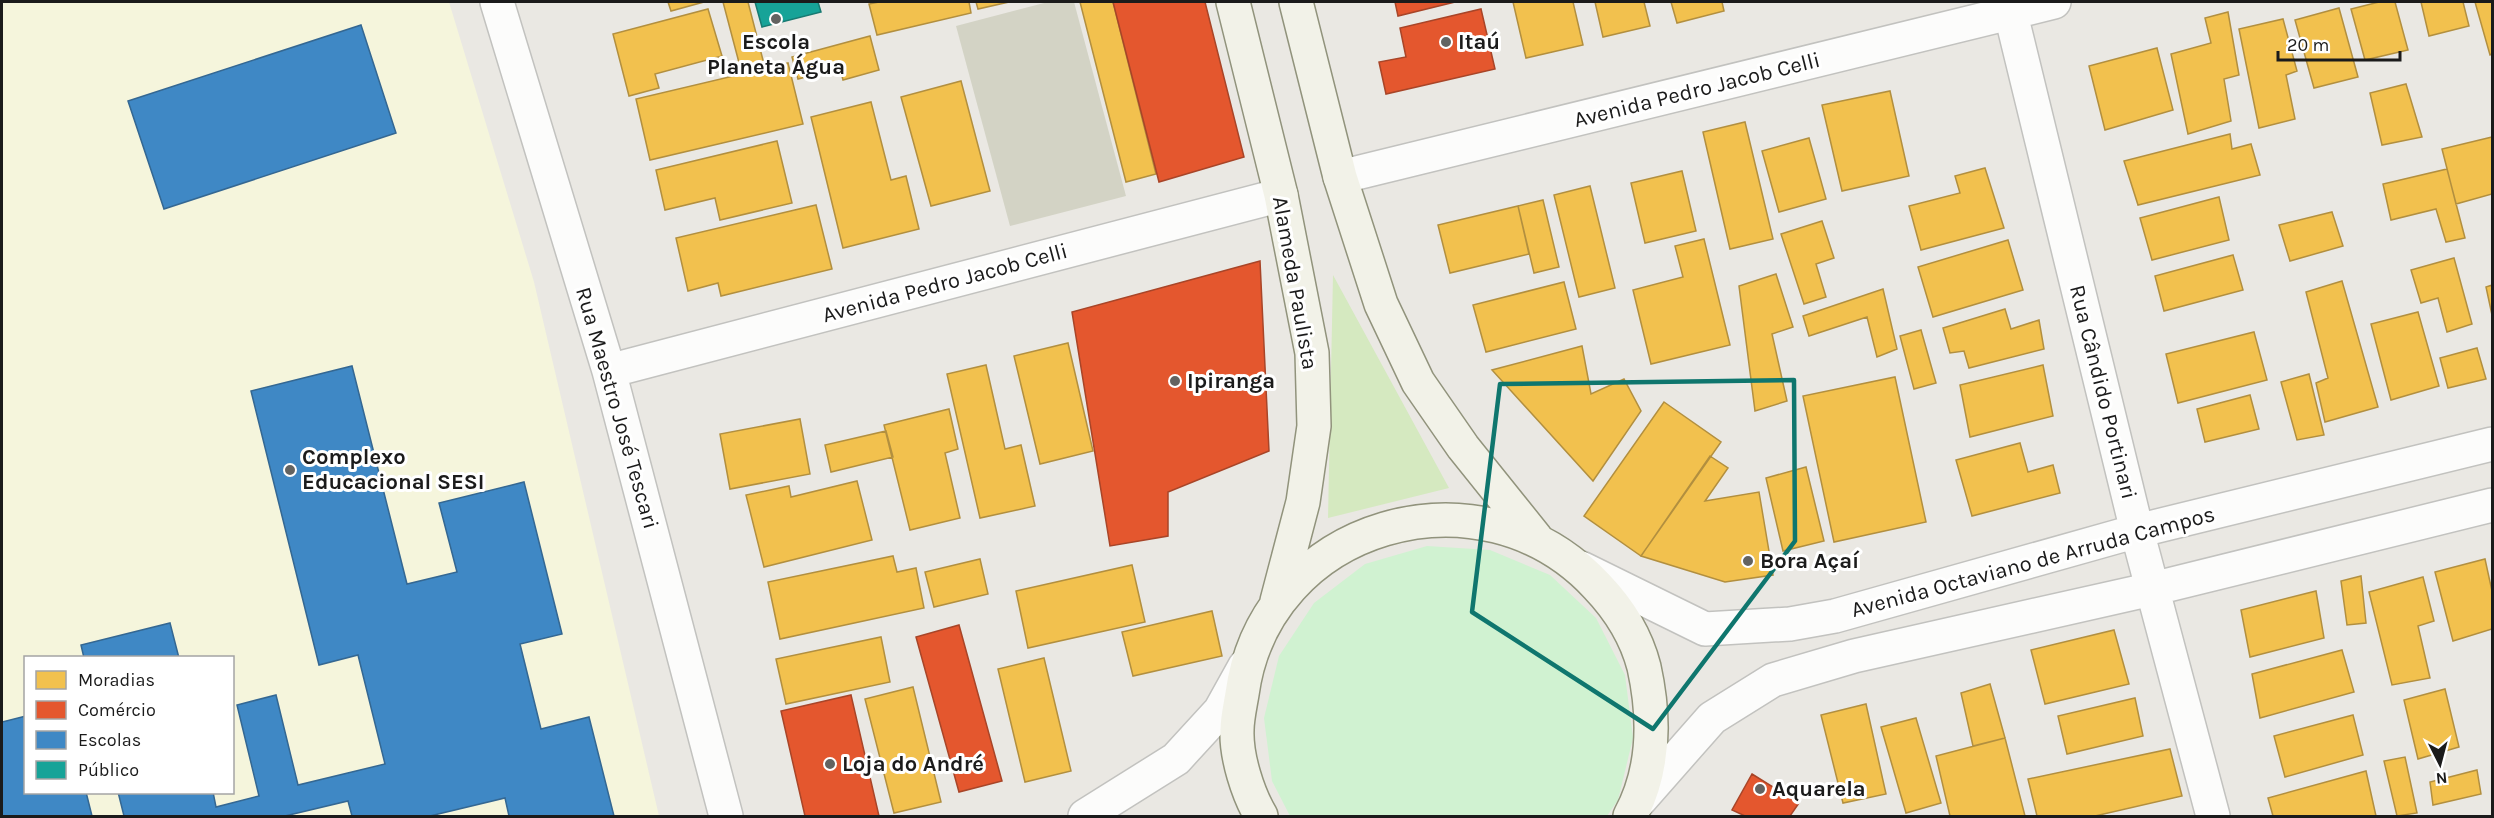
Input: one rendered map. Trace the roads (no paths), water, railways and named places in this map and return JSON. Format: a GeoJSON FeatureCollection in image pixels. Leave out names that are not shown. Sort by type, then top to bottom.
{"type":"FeatureCollection","features":[{"type":"Feature","properties":{"kind":"main road","name":"Alameda Paulista"},"geometry":{"type":"LineString","coordinates":[[1233,2],[1281,195],[1312,354],[1314,426],[1303,502],[1277,603]]}},
{"type":"Feature","properties":{"kind":"main road"},"geometry":{"type":"LineString","coordinates":[[1296,2],[1340,177],[1381,304],[1418,381],[1463,447],[1536,538]]}},
{"type":"Feature","properties":{"kind":"main road"},"geometry":{"type":"LineString","coordinates":[[1261,816],[1249,795],[1236,731],[1245,666],[1258,633],[1277,603],[1317,561],[1367,533],[1423,519],[1481,521],[1536,538],[1581,568],[1616,606],[1640,651],[1651,701],[1651,742],[1634,809]]}},
{"type":"Feature","properties":{"kind":"street","name":"Rua Maestro José Tescari"},"geometry":{"type":"LineString","coordinates":[[497,2],[609,371],[726,816]]}},
{"type":"Feature","properties":{"kind":"street","name":"Avenida Pedro Jacob Celli"},"geometry":{"type":"LineString","coordinates":[[1340,177],[2010,7],[2054,2]]}},
{"type":"Feature","properties":{"kind":"street","name":"Rua Cândido Portinari"},"geometry":{"type":"LineString","coordinates":[[2010,7],[2137,531],[2213,816]]}},
{"type":"Feature","properties":{"kind":"street","name":"Avenida Pedro Jacob Celli"},"geometry":{"type":"LineString","coordinates":[[609,371],[1281,195]]}},
{"type":"Feature","properties":{"kind":"street","name":"Avenida Octaviano de Arruda Campos"},"geometry":{"type":"LineString","coordinates":[[1581,568],[1705,628],[1790,624],[1835,616],[2137,531],[2493,444]]}},
{"type":"Feature","properties":{"kind":"street","name":"Avenida Octaviano de Arruda Campos"},"geometry":{"type":"LineString","coordinates":[[1634,809],[1713,718],[1773,680],[1854,656],[2152,589],[2493,505]]}},
{"type":"Feature","properties":{"kind":"street"},"geometry":{"type":"LineString","coordinates":[[1085,816],[1176,759],[1220,711],[1245,666]]}},
{"type":"Feature","properties":{"kind":"place","name":"Escola Planeta Água"},"geometry":{"type":"Point","coordinates":[776,19]}},
{"type":"Feature","properties":{"kind":"place","name":"Itaú"},"geometry":{"type":"Point","coordinates":[1446,42]}},
{"type":"Feature","properties":{"kind":"place","name":"Ipiranga"},"geometry":{"type":"Point","coordinates":[1175,381]}},
{"type":"Feature","properties":{"kind":"place","name":"Complexo Educacional SESI"},"geometry":{"type":"Point","coordinates":[290,470]}},
{"type":"Feature","properties":{"kind":"place","name":"Bora Açaí"},"geometry":{"type":"Point","coordinates":[1748,561]}},
{"type":"Feature","properties":{"kind":"place","name":"Loja do André"},"geometry":{"type":"Point","coordinates":[830,764]}},
{"type":"Feature","properties":{"kind":"place","name":"Aquarela"},"geometry":{"type":"Point","coordinates":[1760,789]}}]}
